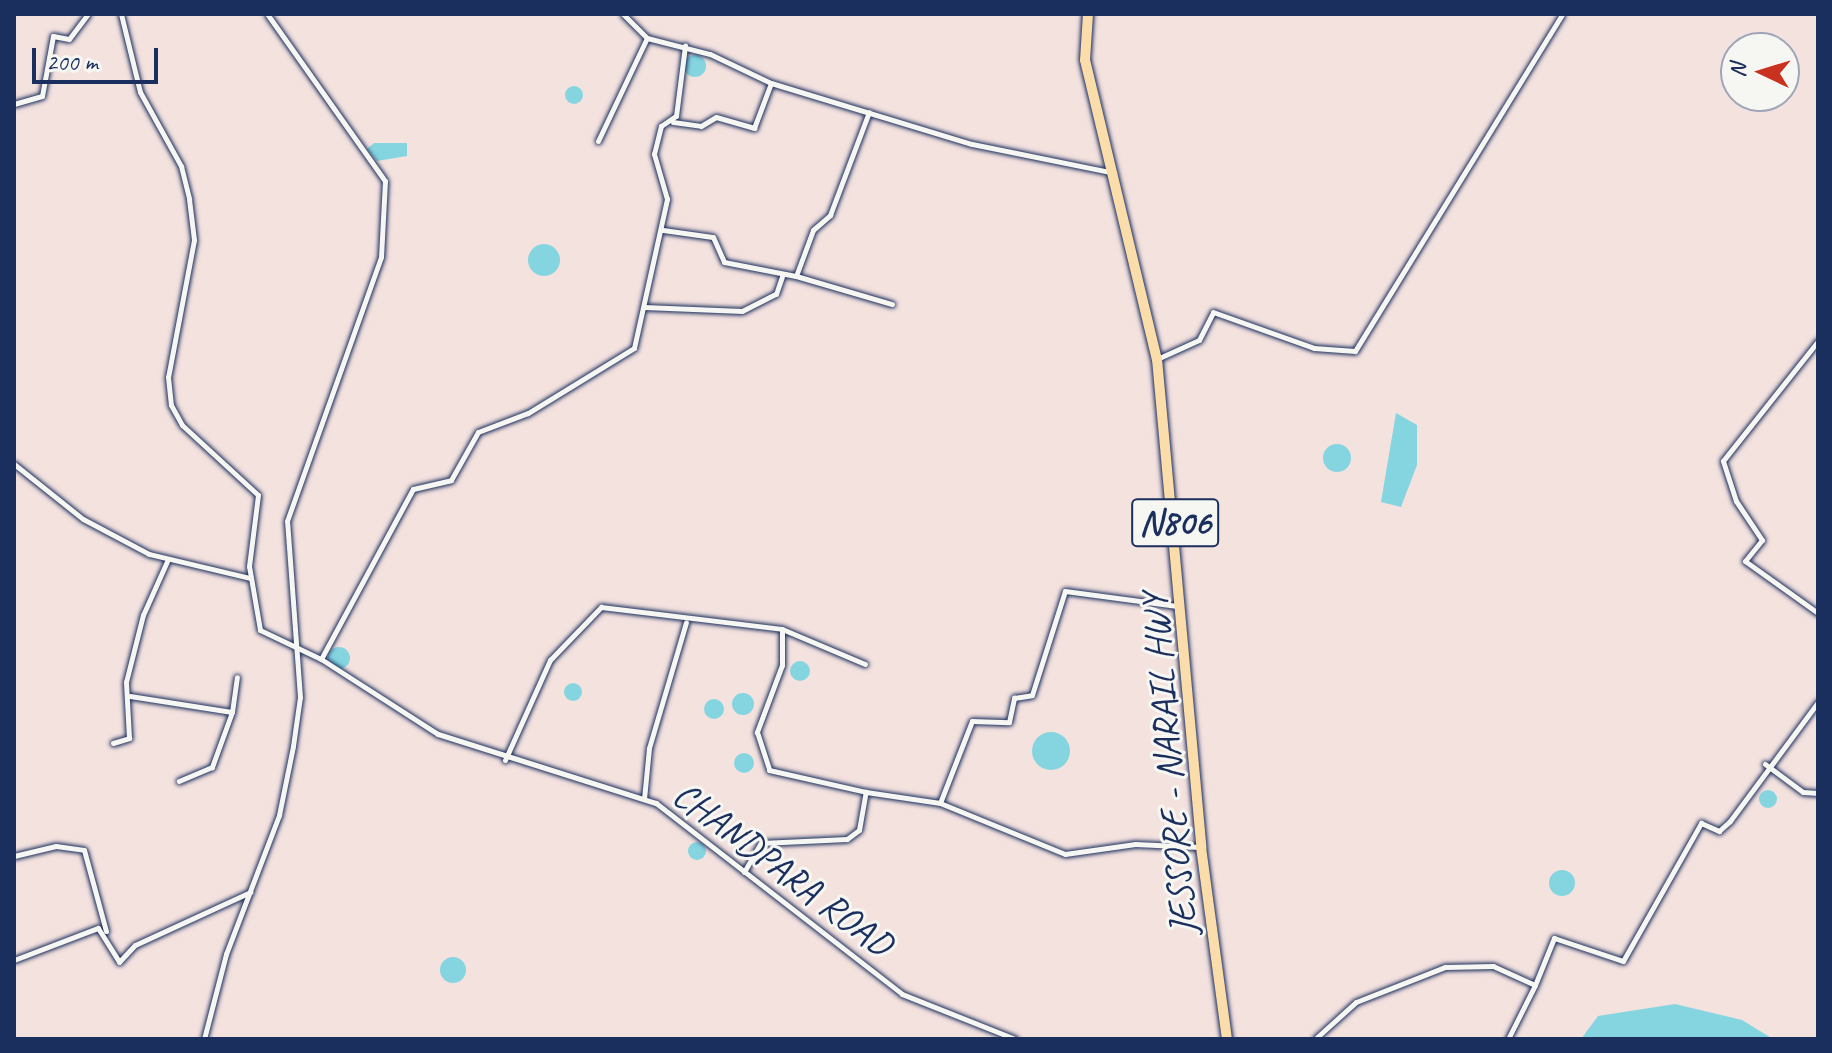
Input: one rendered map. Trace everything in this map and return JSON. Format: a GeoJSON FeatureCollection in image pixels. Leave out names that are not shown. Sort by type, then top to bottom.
{"type":"FeatureCollection","features":[{"type":"Feature","properties":{"kind":"highway","name":"JESSORE - NARAIL HWY"},"geometry":{"type":"LineString","coordinates":[[1088,14],[1085,60],[1117,173],[1157,359],[1184,607],[1201,847],[1227,1039]]}},
{"type":"Feature","properties":{"kind":"street"},"geometry":{"type":"LineString","coordinates":[[14,104],[42,96],[53,36],[69,39],[88,14]]}},
{"type":"Feature","properties":{"kind":"street"},"geometry":{"type":"LineString","coordinates":[[14,464],[83,519],[168,559],[250,578],[258,495],[182,425],[171,405],[168,377],[194,240],[189,199],[181,166],[140,92],[121,14]]}},
{"type":"Feature","properties":{"kind":"street"},"geometry":{"type":"LineString","coordinates":[[204,1039],[250,892],[279,815],[293,746],[298,649],[287,521],[381,257],[385,181],[267,14]]}},
{"type":"Feature","properties":{"kind":"street"},"geometry":{"type":"LineString","coordinates":[[623,14],[647,38],[685,46],[771,83],[1059,166],[1117,173]]}},
{"type":"Feature","properties":{"kind":"street"},"geometry":{"type":"LineString","coordinates":[[1157,359],[1199,340],[1213,312],[1314,348],[1355,351],[1562,14]]}},
{"type":"Feature","properties":{"kind":"street"},"geometry":{"type":"LineString","coordinates":[[598,141],[647,38]]}},
{"type":"Feature","properties":{"kind":"street"},"geometry":{"type":"LineString","coordinates":[[673,122],[685,46]]}},
{"type":"Feature","properties":{"kind":"street"},"geometry":{"type":"LineString","coordinates":[[321,659],[413,489],[451,480],[478,432],[619,361],[634,348],[663,230],[667,199],[654,154],[661,126],[673,122],[701,126],[716,117],[754,128],[771,83]]}},
{"type":"Feature","properties":{"kind":"street"},"geometry":{"type":"LineString","coordinates":[[796,276],[813,230],[830,215],[869,112]]}},
{"type":"Feature","properties":{"kind":"street"},"geometry":{"type":"LineString","coordinates":[[663,230],[713,237],[724,262],[796,276],[892,304]]}},
{"type":"Feature","properties":{"kind":"street"},"geometry":{"type":"LineString","coordinates":[[644,307],[742,311],[776,294],[783,274]]}},
{"type":"Feature","properties":{"kind":"street"},"geometry":{"type":"LineString","coordinates":[[1818,341],[1723,461],[1736,501],[1762,540],[1745,561],[1818,613]]}},
{"type":"Feature","properties":{"kind":"street"},"geometry":{"type":"LineString","coordinates":[[113,743],[129,738],[130,696],[126,682],[143,615],[168,559]]}},
{"type":"Feature","properties":{"kind":"street","name":"CHANDPARA ROAD"},"geometry":{"type":"LineString","coordinates":[[250,578],[260,630],[321,659],[438,734],[505,760],[644,799],[902,994],[1015,1039]]}},
{"type":"Feature","properties":{"kind":"street"},"geometry":{"type":"LineString","coordinates":[[940,803],[972,721],[1009,722],[1014,698],[1032,695],[1065,591],[1184,607]]}},
{"type":"Feature","properties":{"kind":"street"},"geometry":{"type":"LineString","coordinates":[[505,760],[550,660],[601,607],[686,621],[782,629],[865,664]]}},
{"type":"Feature","properties":{"kind":"street"},"geometry":{"type":"LineString","coordinates":[[644,799],[649,748],[686,621]]}},
{"type":"Feature","properties":{"kind":"street"},"geometry":{"type":"LineString","coordinates":[[782,629],[782,665],[757,732],[769,770],[866,792],[940,803],[1065,854],[1135,844],[1201,847]]}},
{"type":"Feature","properties":{"kind":"street"},"geometry":{"type":"LineString","coordinates":[[179,781],[212,767],[232,712],[237,677]]}},
{"type":"Feature","properties":{"kind":"street"},"geometry":{"type":"LineString","coordinates":[[130,696],[232,712]]}},
{"type":"Feature","properties":{"kind":"street"},"geometry":{"type":"LineString","coordinates":[[1508,1039],[1554,938],[1623,961],[1701,823],[1719,831],[1765,764],[1818,702]]}},
{"type":"Feature","properties":{"kind":"street"},"geometry":{"type":"LineString","coordinates":[[1765,764],[1803,792],[1818,793]]}},
{"type":"Feature","properties":{"kind":"street"},"geometry":{"type":"LineString","coordinates":[[744,872],[761,843],[847,839],[859,830],[866,792]]}},
{"type":"Feature","properties":{"kind":"street"},"geometry":{"type":"LineString","coordinates":[[14,856],[56,846],[84,850],[106,931],[119,962],[135,945],[250,892]]}},
{"type":"Feature","properties":{"kind":"street"},"geometry":{"type":"LineString","coordinates":[[14,960],[52,951],[72,934],[106,931]]}},
{"type":"Feature","properties":{"kind":"street"},"geometry":{"type":"LineString","coordinates":[[1315,1039],[1356,1002],[1445,967],[1493,966],[1535,985]]}},
{"type":"Feature","properties":{"kind":"water"},"geometry":{"type":"Polygon","coordinates":[[[695,55],[703,58],[706,66],[703,74],[695,77],[687,74],[684,66],[687,58],[695,55]]]}},
{"type":"Feature","properties":{"kind":"water"},"geometry":{"type":"Polygon","coordinates":[[[570,86],[578,86],[583,95],[581,102],[570,104],[565,99],[565,91],[570,86]]]}},
{"type":"Feature","properties":{"kind":"water"},"geometry":{"type":"Polygon","coordinates":[[[374,143],[407,143],[407,156],[377,161],[367,149],[374,143]]]}},
{"type":"Feature","properties":{"kind":"water"},"geometry":{"type":"Polygon","coordinates":[[[544,244],[555,249],[560,260],[555,271],[544,276],[533,271],[528,260],[533,249],[544,244]]]}},
{"type":"Feature","properties":{"kind":"water"},"geometry":{"type":"Polygon","coordinates":[[[1396,413],[1417,425],[1417,465],[1401,507],[1381,502],[1396,413]]]}},
{"type":"Feature","properties":{"kind":"water"},"geometry":{"type":"Polygon","coordinates":[[[1337,444],[1347,448],[1351,458],[1347,468],[1337,472],[1327,468],[1323,458],[1327,448],[1337,444]]]}},
{"type":"Feature","properties":{"kind":"water"},"geometry":{"type":"Polygon","coordinates":[[[339,647],[347,650],[350,658],[347,666],[339,669],[331,666],[328,658],[331,650],[339,647]]]}},
{"type":"Feature","properties":{"kind":"water"},"geometry":{"type":"Polygon","coordinates":[[[800,661],[807,664],[810,671],[807,678],[800,681],[793,678],[790,671],[793,664],[800,661]]]}},
{"type":"Feature","properties":{"kind":"water"},"geometry":{"type":"Polygon","coordinates":[[[569,683],[577,683],[582,692],[580,699],[569,701],[564,696],[564,688],[569,683]]]}},
{"type":"Feature","properties":{"kind":"water"},"geometry":{"type":"Polygon","coordinates":[[[743,693],[751,696],[754,704],[751,712],[743,715],[735,712],[732,704],[735,696],[743,693]]]}},
{"type":"Feature","properties":{"kind":"water"},"geometry":{"type":"Polygon","coordinates":[[[714,699],[721,702],[724,709],[721,716],[714,719],[707,716],[704,709],[707,702],[714,699]]]}},
{"type":"Feature","properties":{"kind":"water"},"geometry":{"type":"Polygon","coordinates":[[[1051,732],[1064,738],[1070,751],[1064,764],[1051,770],[1038,764],[1032,751],[1038,738],[1051,732]]]}},
{"type":"Feature","properties":{"kind":"water"},"geometry":{"type":"Polygon","coordinates":[[[744,753],[751,756],[754,763],[751,770],[744,773],[737,770],[734,763],[737,756],[744,753]]]}},
{"type":"Feature","properties":{"kind":"water"},"geometry":{"type":"Polygon","coordinates":[[[1768,790],[1777,799],[1768,808],[1759,799],[1768,790]]]}},
{"type":"Feature","properties":{"kind":"water"},"geometry":{"type":"Polygon","coordinates":[[[693,842],[701,842],[706,851],[704,858],[693,860],[688,855],[688,847],[693,842]]]}},
{"type":"Feature","properties":{"kind":"water"},"geometry":{"type":"Polygon","coordinates":[[[1562,870],[1571,874],[1575,883],[1571,892],[1562,896],[1553,892],[1549,883],[1553,874],[1562,870]]]}},
{"type":"Feature","properties":{"kind":"water"},"geometry":{"type":"Polygon","coordinates":[[[453,957],[462,961],[466,970],[462,979],[453,983],[444,979],[440,970],[444,961],[453,957]]]}},
{"type":"Feature","properties":{"kind":"water"},"geometry":{"type":"Polygon","coordinates":[[[1675,1004],[1742,1020],[1773,1039],[1581,1039],[1598,1016],[1675,1004]]]}}]}
